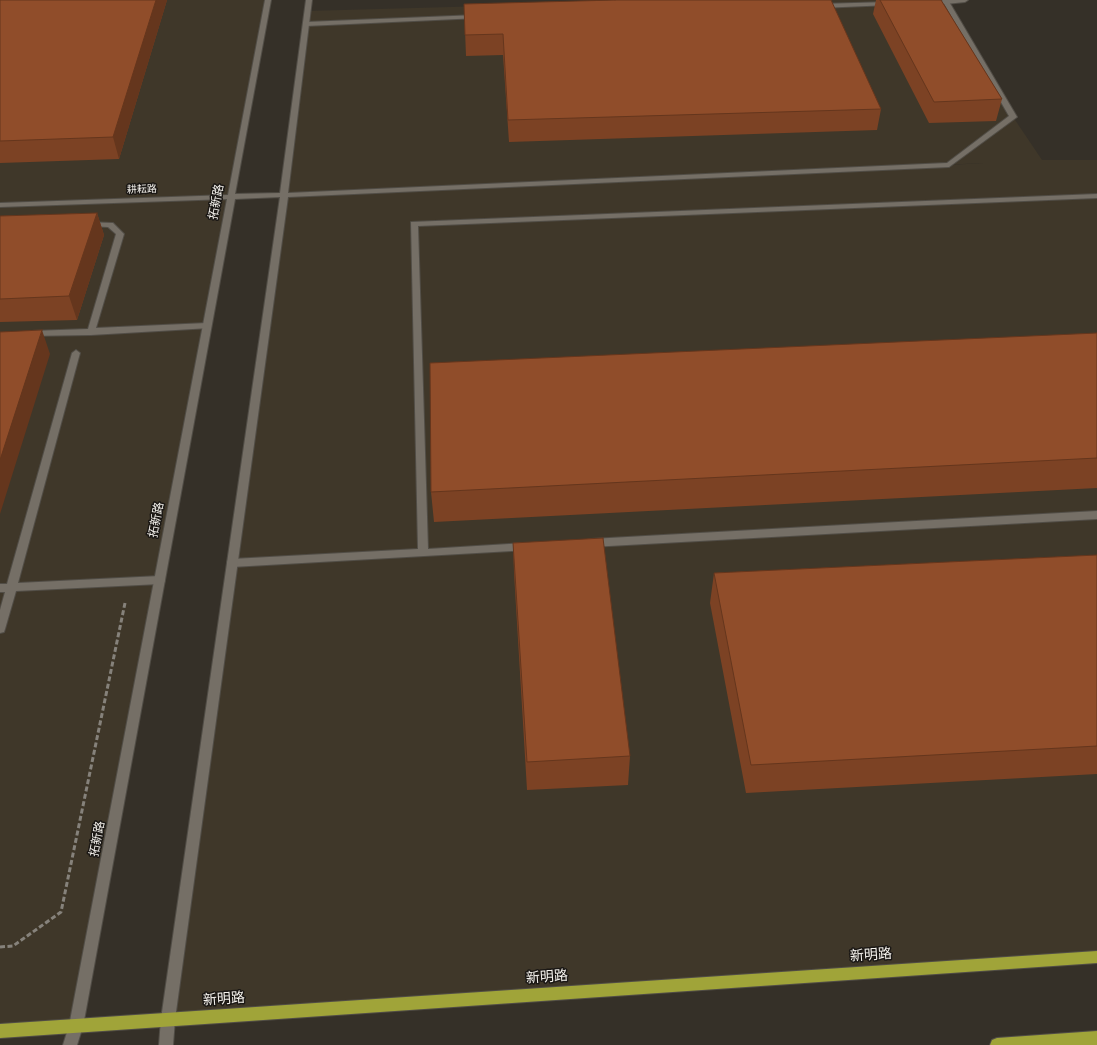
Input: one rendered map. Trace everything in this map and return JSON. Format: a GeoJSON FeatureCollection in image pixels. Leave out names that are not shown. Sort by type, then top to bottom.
{"type":"FeatureCollection","features":[{"type":"Feature","properties":{"kind":"main road","name":"新明路"},"geometry":{"type":"LineString","coordinates":[[0,1031],[1097,957]]}},
{"type":"Feature","properties":{"kind":"main road"},"geometry":{"type":"LineString","coordinates":[[998,1045],[1097,1038]]}},
{"type":"Feature","properties":{"kind":"street","name":"拓新路"},"geometry":{"type":"LineString","coordinates":[[70,1045],[76,1026],[268,0]]}},
{"type":"Feature","properties":{"kind":"street"},"geometry":{"type":"LineString","coordinates":[[166,1045],[168,1019],[284,195],[309,0]]}},
{"type":"Feature","properties":{"kind":"street"},"geometry":{"type":"LineString","coordinates":[[930,3],[965,0]]}},
{"type":"Feature","properties":{"kind":"street","name":"耕耘路"},"geometry":{"type":"LineString","coordinates":[[0,204],[284,195],[950,165],[1013,117],[945,1]]}},
{"type":"Feature","properties":{"kind":"street"},"geometry":{"type":"LineString","coordinates":[[812,7],[899,4]]}},
{"type":"Feature","properties":{"kind":"street"},"geometry":{"type":"LineString","coordinates":[[306,24],[488,16]]}},
{"type":"Feature","properties":{"kind":"street"},"geometry":{"type":"LineString","coordinates":[[423,553],[422,371],[414,224],[1097,196]]}},
{"type":"Feature","properties":{"kind":"street"},"geometry":{"type":"LineString","coordinates":[[83,224],[98,223],[110,225],[120,234],[91,332]]}},
{"type":"Feature","properties":{"kind":"street"},"geometry":{"type":"LineString","coordinates":[[23,335],[207,326]]}},
{"type":"Feature","properties":{"kind":"street"},"geometry":{"type":"LineString","coordinates":[[0,629],[76,353]]}},
{"type":"Feature","properties":{"kind":"street"},"geometry":{"type":"LineString","coordinates":[[581,544],[1097,515]]}},
{"type":"Feature","properties":{"kind":"street"},"geometry":{"type":"LineString","coordinates":[[232,564],[534,547]]}},
{"type":"Feature","properties":{"kind":"street"},"geometry":{"type":"LineString","coordinates":[[0,588],[160,580]]}},
{"type":"Feature","properties":{"kind":"path"},"geometry":{"type":"LineString","coordinates":[[0,947],[13,946],[61,912],[130,581]]}},
{"type":"Feature","properties":{"kind":"shaded area"},"geometry":{"type":"Polygon","coordinates":[[[0,0],[268,0],[76,1026],[0,1031],[0,0]]]}},
{"type":"Feature","properties":{"kind":"shaded area"},"geometry":{"type":"Polygon","coordinates":[[[704,0],[945,0],[1013,117],[1042,160],[1097,160],[1097,957],[168,1019],[308,11],[704,0]],[[984,163],[700,176],[949,165],[984,163]]]}},
{"type":"Feature","properties":{"kind":"building"},"geometry":{"type":"Polygon","coordinates":[[[0,0],[156,0],[113,137],[0,141],[0,0]]]}},
{"type":"Feature","properties":{"kind":"building"},"geometry":{"type":"Polygon","coordinates":[[[615,0],[831,0],[881,109],[508,120],[503,34],[465,35],[464,4],[615,0]]]}},
{"type":"Feature","properties":{"kind":"building"},"geometry":{"type":"Polygon","coordinates":[[[880,0],[941,0],[1002,99],[934,102],[880,0]]]}},
{"type":"Feature","properties":{"kind":"building"},"geometry":{"type":"Polygon","coordinates":[[[97,213],[69,296],[0,299],[0,216],[97,213]]]}},
{"type":"Feature","properties":{"kind":"building"},"geometry":{"type":"Polygon","coordinates":[[[42,330],[0,460],[0,332],[42,330]]]}},
{"type":"Feature","properties":{"kind":"building"},"geometry":{"type":"Polygon","coordinates":[[[1097,333],[1097,458],[431,492],[430,363],[1097,333]]]}},
{"type":"Feature","properties":{"kind":"building"},"geometry":{"type":"Polygon","coordinates":[[[603,538],[630,756],[527,762],[513,543],[603,538]]]}},
{"type":"Feature","properties":{"kind":"building"},"geometry":{"type":"Polygon","coordinates":[[[1097,555],[1097,746],[751,765],[714,573],[1097,555]]]}}]}
